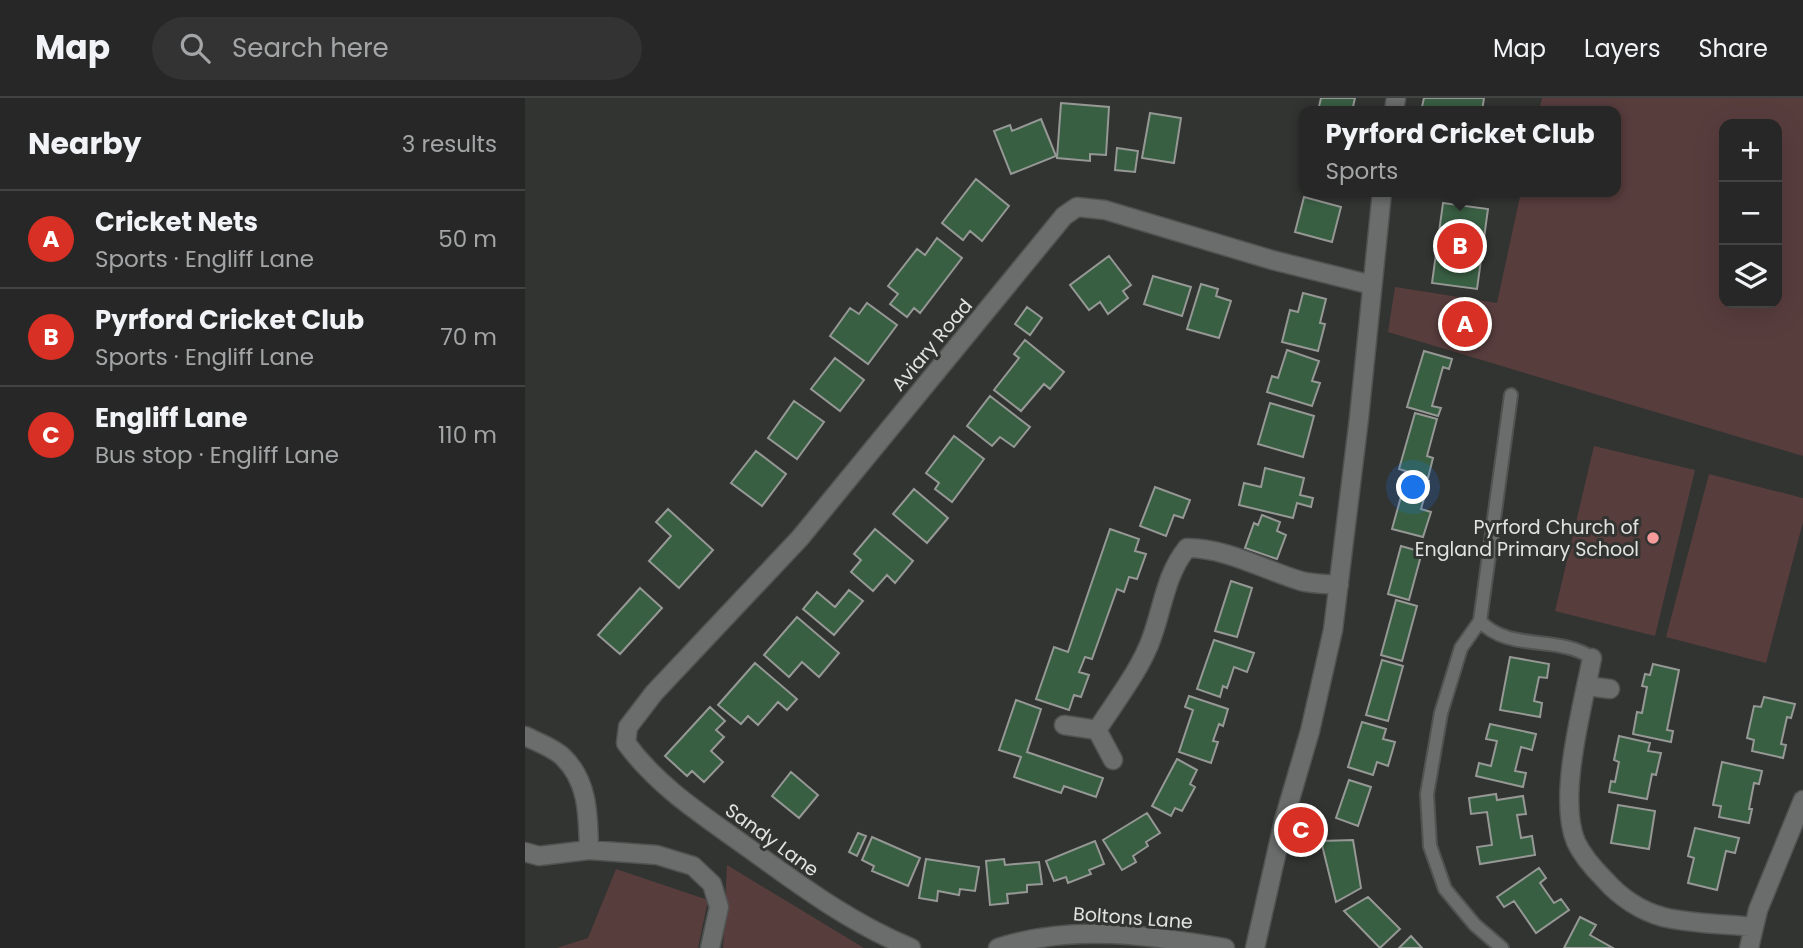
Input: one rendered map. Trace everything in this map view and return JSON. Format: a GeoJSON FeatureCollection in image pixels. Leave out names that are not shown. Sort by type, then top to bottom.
{"type":"FeatureCollection","features":[{"type":"Feature","properties":{"kind":"street"},"geometry":{"type":"LineString","coordinates":[[1255,948],[1285,820],[1311,731],[1333,630],[1381,197]]}},
{"type":"Feature","properties":{"kind":"street","name":"Aviary Road"},"geometry":{"type":"LineString","coordinates":[[626,743],[628,727],[654,693],[800,538],[1064,216],[1077,207],[1105,210],[1272,260],[1372,285]]}},
{"type":"Feature","properties":{"kind":"street"},"geometry":{"type":"LineString","coordinates":[[1097,730],[1151,639],[1175,563],[1187,548],[1201,548],[1235,557],[1304,582],[1339,585]]}},
{"type":"Feature","properties":{"kind":"street"},"geometry":{"type":"LineString","coordinates":[[1592,658],[1571,772],[1569,813],[1576,842],[1590,864],[1610,886],[1630,902],[1661,916],[1754,927]]}},
{"type":"Feature","properties":{"kind":"street"},"geometry":{"type":"LineString","coordinates":[[1587,686],[1610,690]]}},
{"type":"Feature","properties":{"kind":"street"},"geometry":{"type":"LineString","coordinates":[[1064,725],[1097,730]]}},
{"type":"Feature","properties":{"kind":"street"},"geometry":{"type":"LineString","coordinates":[[1097,730],[1113,760]]}},
{"type":"Feature","properties":{"kind":"street"},"geometry":{"type":"LineString","coordinates":[[525,736],[563,757],[580,781],[588,806],[589,850]]}},
{"type":"Feature","properties":{"kind":"street","name":"Sandy Lane"},"geometry":{"type":"LineString","coordinates":[[626,743],[668,790],[807,892],[849,918],[911,948]]}},
{"type":"Feature","properties":{"kind":"street"},"geometry":{"type":"LineString","coordinates":[[1749,948],[1758,910],[1803,800]]}},
{"type":"Feature","properties":{"kind":"street"},"geometry":{"type":"LineString","coordinates":[[525,852],[539,856],[589,850],[657,855],[694,866],[712,884],[719,907],[710,948]]}},
{"type":"Feature","properties":{"kind":"street","name":"Boltons Lane"},"geometry":{"type":"LineString","coordinates":[[998,948],[1067,933],[1116,935],[1226,948]]}},
{"type":"Feature","properties":{"kind":"lane"},"geometry":{"type":"LineString","coordinates":[[1502,948],[1475,925],[1445,889],[1430,846],[1427,794],[1441,713],[1461,648],[1479,621],[1511,395]]}},
{"type":"Feature","properties":{"kind":"lane"},"geometry":{"type":"LineString","coordinates":[[1479,621],[1489,631],[1583,652],[1592,658]]}},
{"type":"Feature","properties":{"kind":"shaded area"},"geometry":{"type":"Polygon","coordinates":[[[1542,98],[1803,98],[1803,456],[1388,332],[1395,287],[1497,303],[1520,197],[1621,197],[1621,106],[1540,106],[1542,98]]]}},
{"type":"Feature","properties":{"kind":"shaded area"},"geometry":{"type":"Polygon","coordinates":[[[1594,446],[1695,470],[1655,636],[1555,611],[1594,446]]]}},
{"type":"Feature","properties":{"kind":"shaded area"},"geometry":{"type":"Polygon","coordinates":[[[1709,474],[1803,498],[1803,522],[1766,663],[1666,637],[1709,474]]]}},
{"type":"Feature","properties":{"kind":"shaded area"},"geometry":{"type":"Polygon","coordinates":[[[727,865],[864,948],[723,948],[727,865]]]}},
{"type":"Feature","properties":{"kind":"shaded area"},"geometry":{"type":"Polygon","coordinates":[[[616,869],[708,900],[698,948],[557,948],[588,938],[616,869]]]}},
{"type":"Feature","properties":{"kind":"building"},"geometry":{"type":"Polygon","coordinates":[[[1321,98],[1355,98],[1353,106],[1319,106],[1321,98]]]}},
{"type":"Feature","properties":{"kind":"building"},"geometry":{"type":"Polygon","coordinates":[[[1424,98],[1484,98],[1483,106],[1422,106],[1424,98]]]}},
{"type":"Feature","properties":{"kind":"building"},"geometry":{"type":"Polygon","coordinates":[[[1061,103],[1109,107],[1106,155],[1090,154],[1090,161],[1057,158],[1061,103]]]}},
{"type":"Feature","properties":{"kind":"building"},"geometry":{"type":"Polygon","coordinates":[[[1150,113],[1181,118],[1174,163],[1142,158],[1150,113]]]}},
{"type":"Feature","properties":{"kind":"building"},"geometry":{"type":"Polygon","coordinates":[[[1041,119],[1056,156],[1011,174],[994,131],[1010,125],[1012,131],[1041,119]]]}},
{"type":"Feature","properties":{"kind":"building"},"geometry":{"type":"Polygon","coordinates":[[[1117,148],[1138,151],[1135,172],[1115,170],[1117,148]]]}},
{"type":"Feature","properties":{"kind":"building"},"geometry":{"type":"Polygon","coordinates":[[[976,179],[1009,206],[982,241],[970,231],[963,240],[942,223],[976,179]]]}},
{"type":"Feature","properties":{"kind":"building"},"geometry":{"type":"Polygon","coordinates":[[[1304,197],[1341,207],[1332,242],[1295,232],[1304,197]]]}},
{"type":"Feature","properties":{"kind":"building"},"geometry":{"type":"Polygon","coordinates":[[[1443,203],[1488,209],[1477,289],[1432,283],[1443,203]]]}},
{"type":"Feature","properties":{"kind":"building"},"geometry":{"type":"Polygon","coordinates":[[[937,238],[962,258],[920,313],[914,308],[907,317],[890,304],[898,294],[888,286],[917,249],[925,255],[937,238]]]}},
{"type":"Feature","properties":{"kind":"building"},"geometry":{"type":"Polygon","coordinates":[[[1109,256],[1131,285],[1123,291],[1128,298],[1108,314],[1100,302],[1089,310],[1070,285],[1109,256]]]}},
{"type":"Feature","properties":{"kind":"building"},"geometry":{"type":"Polygon","coordinates":[[[1153,276],[1191,287],[1182,316],[1144,304],[1153,276]]]}},
{"type":"Feature","properties":{"kind":"building"},"geometry":{"type":"Polygon","coordinates":[[[1201,284],[1218,289],[1216,296],[1231,301],[1219,338],[1187,329],[1201,284]]]}},
{"type":"Feature","properties":{"kind":"building"},"geometry":{"type":"Polygon","coordinates":[[[1303,293],[1326,299],[1320,323],[1325,324],[1318,351],[1282,342],[1290,310],[1298,312],[1303,293]]]}},
{"type":"Feature","properties":{"kind":"building"},"geometry":{"type":"Polygon","coordinates":[[[867,303],[897,325],[868,364],[830,336],[850,308],[859,314],[867,303]]]}},
{"type":"Feature","properties":{"kind":"building"},"geometry":{"type":"Polygon","coordinates":[[[1027,307],[1042,318],[1030,335],[1015,324],[1027,307]]]}},
{"type":"Feature","properties":{"kind":"building"},"geometry":{"type":"Polygon","coordinates":[[[1025,340],[1064,372],[1050,389],[1044,384],[1021,411],[994,390],[1019,358],[1014,354],[1025,340]]]}},
{"type":"Feature","properties":{"kind":"building"},"geometry":{"type":"Polygon","coordinates":[[[1287,350],[1319,361],[1312,381],[1320,383],[1312,406],[1267,392],[1272,376],[1278,378],[1287,350]]]}},
{"type":"Feature","properties":{"kind":"building"},"geometry":{"type":"Polygon","coordinates":[[[1424,351],[1452,359],[1449,369],[1443,367],[1432,406],[1441,408],[1438,416],[1407,407],[1424,351]]]}},
{"type":"Feature","properties":{"kind":"building"},"geometry":{"type":"Polygon","coordinates":[[[835,358],[864,380],[840,411],[811,389],[835,358]]]}},
{"type":"Feature","properties":{"kind":"building"},"geometry":{"type":"Polygon","coordinates":[[[990,396],[1030,427],[1014,447],[1000,437],[992,446],[967,426],[990,396]]]}},
{"type":"Feature","properties":{"kind":"building"},"geometry":{"type":"Polygon","coordinates":[[[794,401],[824,422],[797,459],[768,438],[794,401]]]}},
{"type":"Feature","properties":{"kind":"building"},"geometry":{"type":"Polygon","coordinates":[[[1270,403],[1314,416],[1303,457],[1258,444],[1270,403]]]}},
{"type":"Feature","properties":{"kind":"building"},"geometry":{"type":"Polygon","coordinates":[[[1415,413],[1437,419],[1427,456],[1433,458],[1428,478],[1399,469],[1415,413]]]}},
{"type":"Feature","properties":{"kind":"building"},"geometry":{"type":"Polygon","coordinates":[[[954,436],[984,459],[952,502],[935,489],[939,483],[926,473],[954,436]]]}},
{"type":"Feature","properties":{"kind":"building"},"geometry":{"type":"Polygon","coordinates":[[[756,451],[786,474],[762,506],[731,483],[756,451]]]}},
{"type":"Feature","properties":{"kind":"building"},"geometry":{"type":"Polygon","coordinates":[[[1265,468],[1304,478],[1300,495],[1313,498],[1311,507],[1297,503],[1293,518],[1239,505],[1244,483],[1261,487],[1265,468]]]}},
{"type":"Feature","properties":{"kind":"building"},"geometry":{"type":"Polygon","coordinates":[[[1407,475],[1429,481],[1421,509],[1431,512],[1423,537],[1392,529],[1407,475]]]}},
{"type":"Feature","properties":{"kind":"building"},"geometry":{"type":"Polygon","coordinates":[[[1155,487],[1190,500],[1183,518],[1174,515],[1166,536],[1140,526],[1155,487]]]}},
{"type":"Feature","properties":{"kind":"building"},"geometry":{"type":"Polygon","coordinates":[[[914,489],[948,518],[927,543],[893,514],[914,489]]]}},
{"type":"Feature","properties":{"kind":"building"},"geometry":{"type":"Polygon","coordinates":[[[668,509],[713,550],[679,588],[649,561],[671,536],[656,522],[668,509]]]}},
{"type":"Feature","properties":{"kind":"building"},"geometry":{"type":"Polygon","coordinates":[[[1262,515],[1280,522],[1277,531],[1286,535],[1277,559],[1245,548],[1254,523],[1258,525],[1262,515]]]}},
{"type":"Feature","properties":{"kind":"building"},"geometry":{"type":"Polygon","coordinates":[[[875,529],[913,561],[895,583],[887,575],[873,591],[851,572],[861,560],[854,554],[875,529]]]}},
{"type":"Feature","properties":{"kind":"building"},"geometry":{"type":"Polygon","coordinates":[[[1110,529],[1139,539],[1135,551],[1146,554],[1137,579],[1129,577],[1124,592],[1117,589],[1092,659],[1085,657],[1079,672],[1089,675],[1081,697],[1074,695],[1069,710],[1036,699],[1054,647],[1068,652],[1110,529]]]}},
{"type":"Feature","properties":{"kind":"building"},"geometry":{"type":"Polygon","coordinates":[[[1401,546],[1422,552],[1409,600],[1388,594],[1401,546]]]}},
{"type":"Feature","properties":{"kind":"building"},"geometry":{"type":"Polygon","coordinates":[[[1231,581],[1252,588],[1237,637],[1215,631],[1231,581]]]}},
{"type":"Feature","properties":{"kind":"building"},"geometry":{"type":"Polygon","coordinates":[[[640,588],[662,608],[620,654],[598,635],[640,588]]]}},
{"type":"Feature","properties":{"kind":"building"},"geometry":{"type":"Polygon","coordinates":[[[849,590],[863,601],[834,635],[803,609],[817,592],[835,607],[849,590]]]}},
{"type":"Feature","properties":{"kind":"building"},"geometry":{"type":"Polygon","coordinates":[[[1396,600],[1417,606],[1402,661],[1381,655],[1396,600]]]}},
{"type":"Feature","properties":{"kind":"building"},"geometry":{"type":"Polygon","coordinates":[[[797,617],[839,653],[819,677],[802,662],[789,677],[764,655],[797,617]]]}},
{"type":"Feature","properties":{"kind":"building"},"geometry":{"type":"Polygon","coordinates":[[[1214,640],[1254,653],[1247,672],[1234,667],[1227,688],[1223,686],[1220,697],[1197,689],[1214,640]]]}},
{"type":"Feature","properties":{"kind":"building"},"geometry":{"type":"Polygon","coordinates":[[[1510,657],[1549,664],[1547,678],[1539,677],[1534,701],[1542,703],[1540,717],[1500,710],[1510,657]]]}},
{"type":"Feature","properties":{"kind":"building"},"geometry":{"type":"Polygon","coordinates":[[[1382,660],[1403,666],[1388,721],[1366,715],[1382,660]]]}},
{"type":"Feature","properties":{"kind":"building"},"geometry":{"type":"Polygon","coordinates":[[[755,663],[797,699],[787,710],[778,702],[758,725],[748,716],[741,724],[718,705],[755,663]]]}},
{"type":"Feature","properties":{"kind":"building"},"geometry":{"type":"Polygon","coordinates":[[[1653,664],[1679,670],[1667,730],[1673,731],[1671,742],[1633,734],[1637,712],[1642,713],[1647,687],[1642,686],[1645,674],[1650,675],[1653,664]]]}},
{"type":"Feature","properties":{"kind":"building"},"geometry":{"type":"Polygon","coordinates":[[[1189,696],[1228,709],[1223,726],[1219,724],[1213,741],[1218,742],[1211,763],[1179,752],[1193,710],[1185,707],[1189,696]]]}},
{"type":"Feature","properties":{"kind":"building"},"geometry":{"type":"Polygon","coordinates":[[[1764,697],[1795,704],[1791,718],[1787,717],[1781,744],[1786,745],[1783,758],[1752,751],[1754,740],[1747,738],[1754,706],[1761,707],[1764,697]]]}},
{"type":"Feature","properties":{"kind":"building"},"geometry":{"type":"Polygon","coordinates":[[[1016,700],[1041,709],[1027,752],[1103,778],[1096,797],[1064,786],[1061,793],[1014,777],[1021,757],[999,750],[1016,700]]]}},
{"type":"Feature","properties":{"kind":"building"},"geometry":{"type":"Polygon","coordinates":[[[710,707],[725,721],[716,730],[724,737],[711,751],[723,762],[704,782],[692,771],[687,776],[665,756],[710,707]]]}},
{"type":"Feature","properties":{"kind":"building"},"geometry":{"type":"Polygon","coordinates":[[[1362,722],[1386,729],[1383,739],[1395,742],[1388,766],[1377,762],[1373,775],[1348,767],[1362,722]]]}},
{"type":"Feature","properties":{"kind":"building"},"geometry":{"type":"Polygon","coordinates":[[[1490,724],[1536,734],[1532,750],[1521,747],[1515,771],[1526,773],[1523,787],[1476,776],[1479,763],[1491,766],[1497,741],[1486,739],[1490,724]]]}},
{"type":"Feature","properties":{"kind":"building"},"geometry":{"type":"Polygon","coordinates":[[[1619,736],[1650,743],[1648,751],[1661,753],[1656,775],[1652,774],[1647,799],[1609,792],[1611,781],[1615,782],[1619,762],[1614,760],[1619,736]]]}},
{"type":"Feature","properties":{"kind":"building"},"geometry":{"type":"Polygon","coordinates":[[[1177,759],[1197,770],[1190,784],[1195,787],[1182,811],[1175,808],[1171,816],[1152,806],[1177,759]]]}},
{"type":"Feature","properties":{"kind":"building"},"geometry":{"type":"Polygon","coordinates":[[[1722,762],[1762,771],[1759,784],[1754,783],[1749,823],[1719,817],[1721,806],[1713,805],[1722,762]]]}},
{"type":"Feature","properties":{"kind":"building"},"geometry":{"type":"Polygon","coordinates":[[[791,772],[818,795],[799,818],[772,796],[791,772]]]}},
{"type":"Feature","properties":{"kind":"building"},"geometry":{"type":"Polygon","coordinates":[[[1349,780],[1371,787],[1358,826],[1336,818],[1349,780]]]}},
{"type":"Feature","properties":{"kind":"building"},"geometry":{"type":"Polygon","coordinates":[[[1496,794],[1497,800],[1523,796],[1526,814],[1517,815],[1521,838],[1532,836],[1535,855],[1480,864],[1477,847],[1492,845],[1487,812],[1471,814],[1469,798],[1496,794]]]}},
{"type":"Feature","properties":{"kind":"building"},"geometry":{"type":"Polygon","coordinates":[[[1618,805],[1655,811],[1649,849],[1611,843],[1618,805]]]}},
{"type":"Feature","properties":{"kind":"building"},"geometry":{"type":"Polygon","coordinates":[[[1147,813],[1160,833],[1146,842],[1148,846],[1133,856],[1136,862],[1122,870],[1103,840],[1147,813]]]}},
{"type":"Feature","properties":{"kind":"building"},"geometry":{"type":"Polygon","coordinates":[[[1695,828],[1739,838],[1735,853],[1726,851],[1717,890],[1688,883],[1694,858],[1688,856],[1695,828]]]}},
{"type":"Feature","properties":{"kind":"building"},"geometry":{"type":"Polygon","coordinates":[[[858,833],[866,836],[857,856],[849,852],[858,833]]]}},
{"type":"Feature","properties":{"kind":"building"},"geometry":{"type":"Polygon","coordinates":[[[872,837],[920,858],[908,886],[872,871],[874,866],[862,860],[872,837]]]}},
{"type":"Feature","properties":{"kind":"building"},"geometry":{"type":"Polygon","coordinates":[[[1353,840],[1361,888],[1336,902],[1321,841],[1353,840]]]}},
{"type":"Feature","properties":{"kind":"building"},"geometry":{"type":"Polygon","coordinates":[[[1095,841],[1104,864],[1089,870],[1091,874],[1068,883],[1066,877],[1054,881],[1046,861],[1095,841]]]}},
{"type":"Feature","properties":{"kind":"building"},"geometry":{"type":"Polygon","coordinates":[[[926,859],[979,867],[975,891],[960,889],[959,895],[938,891],[937,901],[919,898],[926,859]]]}},
{"type":"Feature","properties":{"kind":"building"},"geometry":{"type":"Polygon","coordinates":[[[1004,859],[1005,865],[1039,862],[1042,884],[1027,885],[1027,892],[1007,894],[1008,903],[990,905],[986,861],[1004,859]]]}},
{"type":"Feature","properties":{"kind":"building"},"geometry":{"type":"Polygon","coordinates":[[[1539,868],[1546,878],[1540,883],[1554,903],[1561,899],[1569,910],[1536,933],[1514,901],[1504,907],[1497,897],[1539,868]]]}},
{"type":"Feature","properties":{"kind":"building"},"geometry":{"type":"Polygon","coordinates":[[[1368,897],[1400,929],[1380,948],[1344,911],[1368,897]]]}},
{"type":"Feature","properties":{"kind":"building"},"geometry":{"type":"Polygon","coordinates":[[[1580,917],[1596,925],[1590,935],[1613,948],[1564,948],[1580,917]]]}},
{"type":"Feature","properties":{"kind":"building"},"geometry":{"type":"Polygon","coordinates":[[[1411,936],[1422,948],[1399,948],[1411,936]]]}},
{"type":"Feature","properties":{"kind":"place","name":"Pyrford Cricket Club"},"geometry":{"type":"Point","coordinates":[1460,246]}},
{"type":"Feature","properties":{"kind":"place","name":"Cricket Nets"},"geometry":{"type":"Point","coordinates":[1465,324]}},
{"type":"Feature","properties":{"kind":"place","name":"Pyrford Church of England Primary School"},"geometry":{"type":"Point","coordinates":[1653,538]}},
{"type":"Feature","properties":{"kind":"place","name":"Engliff Lane"},"geometry":{"type":"Point","coordinates":[1301,830]}}]}
